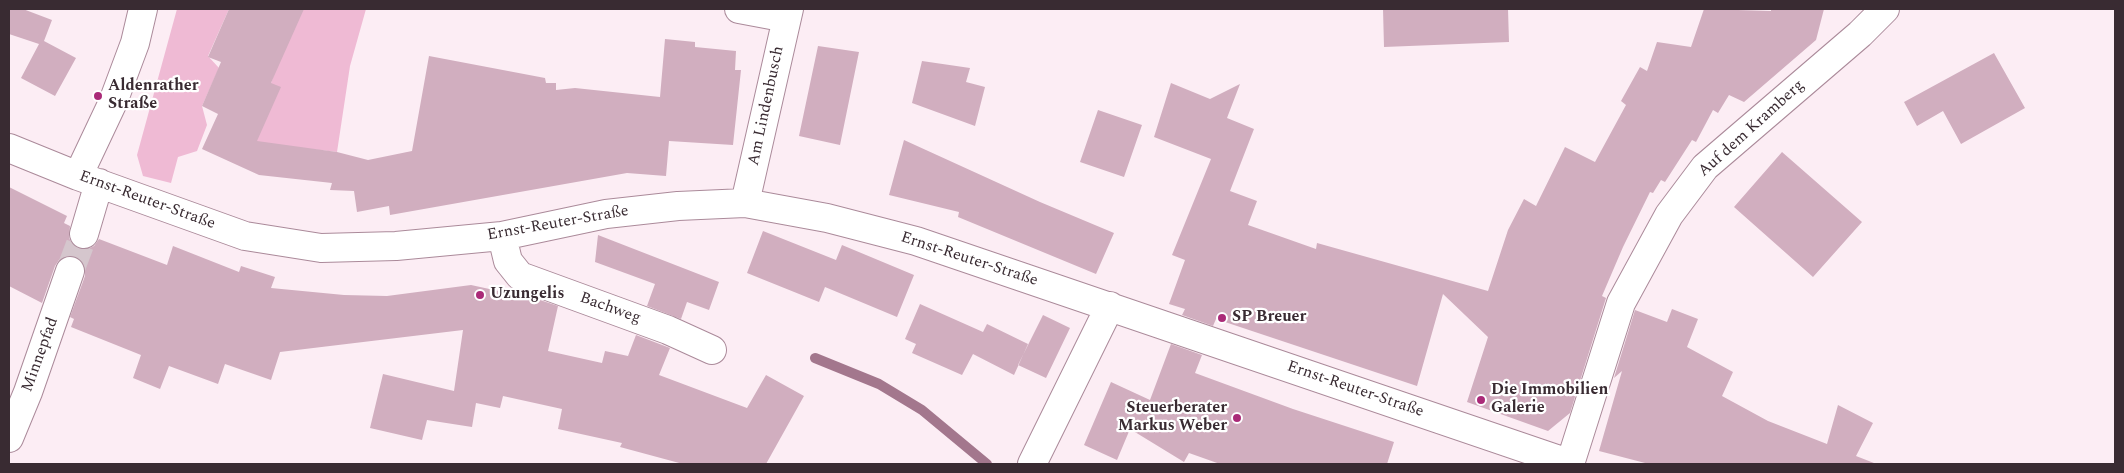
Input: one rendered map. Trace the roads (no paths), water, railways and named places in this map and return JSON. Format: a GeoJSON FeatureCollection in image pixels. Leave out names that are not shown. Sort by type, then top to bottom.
{"type":"FeatureCollection","features":[{"type":"Feature","properties":{"kind":"street"},"geometry":{"type":"LineString","coordinates":[[84,234],[89,179],[113,102],[135,42],[143,9]]}},
{"type":"Feature","properties":{"kind":"street"},"geometry":{"type":"LineString","coordinates":[[739,9],[788,13]]}},
{"type":"Feature","properties":{"kind":"street","name":"Auf dem Kramberg"},"geometry":{"type":"LineString","coordinates":[[1570,464],[1621,303],[1669,215],[1705,167],[1882,10]]}},
{"type":"Feature","properties":{"kind":"street","name":"Am Lindenbusch"},"geometry":{"type":"LineString","coordinates":[[746,204],[788,13]]}},
{"type":"Feature","properties":{"kind":"street","name":"Ernst-Reuter-Straße"},"geometry":{"type":"LineString","coordinates":[[9,148],[245,236],[321,248],[396,246],[502,236],[606,214],[678,206],[746,204],[827,218],[916,241],[1570,464]]}},
{"type":"Feature","properties":{"kind":"street","name":"Bachweg"},"geometry":{"type":"LineString","coordinates":[[502,236],[508,261],[520,276],[668,330],[712,350]]}},
{"type":"Feature","properties":{"kind":"street","name":"Minnepfad"},"geometry":{"type":"LineString","coordinates":[[9,438],[28,392],[70,271]]}},
{"type":"Feature","properties":{"kind":"street"},"geometry":{"type":"LineString","coordinates":[[1032,464],[1110,306]]}},
{"type":"Feature","properties":{"kind":"waterway"},"geometry":{"type":"LineString","coordinates":[[815,358],[879,384],[922,410],[987,464]]}},
{"type":"Feature","properties":{"kind":"tunnel"},"geometry":{"type":"LineString","coordinates":[[70,271],[84,234]]}},
{"type":"Feature","properties":{"kind":"place","name":"Aldenrather Straße"},"geometry":{"type":"Point","coordinates":[98,96]}},
{"type":"Feature","properties":{"kind":"place","name":"Uzungelis"},"geometry":{"type":"Point","coordinates":[480,295]}},
{"type":"Feature","properties":{"kind":"place","name":"SP Breuer"},"geometry":{"type":"Point","coordinates":[1222,318]}},
{"type":"Feature","properties":{"kind":"place","name":"Die Immobilien Galerie"},"geometry":{"type":"Point","coordinates":[1481,400]}},
{"type":"Feature","properties":{"kind":"place","name":"Steuerberater Markus Weber"},"geometry":{"type":"Point","coordinates":[1237,418]}}]}
